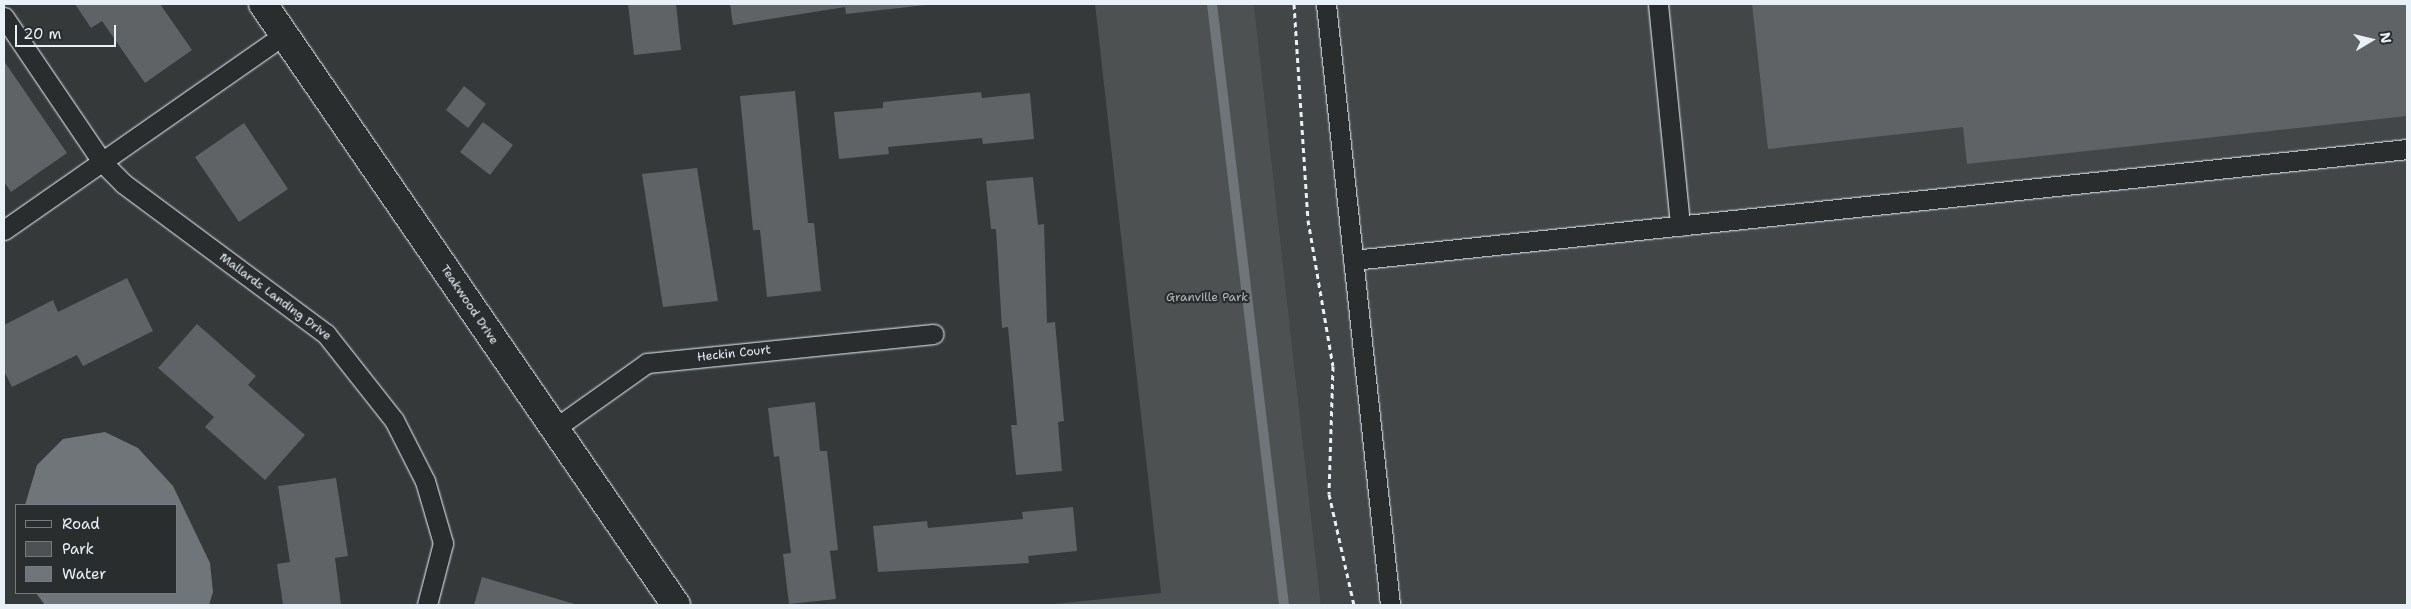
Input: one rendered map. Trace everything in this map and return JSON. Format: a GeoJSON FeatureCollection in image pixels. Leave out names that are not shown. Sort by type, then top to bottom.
{"type":"FeatureCollection","features":[{"type":"Feature","properties":{"kind":"street","name":"Teakwood Drive"},"geometry":{"type":"LineString","coordinates":[[263,4],[676,605]]}},
{"type":"Feature","properties":{"kind":"lane"},"geometry":{"type":"LineString","coordinates":[[1326,4],[1390,605]]}},
{"type":"Feature","properties":{"kind":"lane"},"geometry":{"type":"LineString","coordinates":[[1658,4],[1680,226]]}},
{"type":"Feature","properties":{"kind":"lane","name":"Mallards Landing Drive"},"geometry":{"type":"LineString","coordinates":[[4,17],[102,162],[124,184],[326,334],[394,420],[425,481],[443,543],[427,605]]}},
{"type":"Feature","properties":{"kind":"lane"},"geometry":{"type":"LineString","coordinates":[[4,229],[284,35]]}},
{"type":"Feature","properties":{"kind":"lane"},"geometry":{"type":"LineString","coordinates":[[1353,260],[2407,149]]}},
{"type":"Feature","properties":{"kind":"lane","name":"Heckin Court"},"geometry":{"type":"LineString","coordinates":[[554,429],[647,363],[934,334]]}},
{"type":"Feature","properties":{"kind":"path"},"geometry":{"type":"LineString","coordinates":[[1294,4],[1306,212],[1334,366],[1329,494],[1354,605]]}},
{"type":"Feature","properties":{"kind":"shaded area"},"geometry":{"type":"Polygon","coordinates":[[[1254,4],[2407,4],[2407,605],[1321,605],[1254,4]]]}},
{"type":"Feature","properties":{"kind":"green space","name":"Granville Park"},"geometry":{"type":"Polygon","coordinates":[[[1095,4],[1254,4],[1321,605],[1045,605],[1161,593],[1095,4]]]}},
{"type":"Feature","properties":{"kind":"water"},"geometry":{"type":"Polygon","coordinates":[[[105,432],[138,448],[173,486],[210,563],[213,592],[209,605],[45,605],[37,594],[178,594],[178,504],[25,504],[37,465],[63,439],[105,432]]]}},
{"type":"Feature","properties":{"kind":"building"},"geometry":{"type":"Polygon","coordinates":[[[75,4],[160,4],[192,50],[145,83],[102,21],[91,28],[75,4]]]}},
{"type":"Feature","properties":{"kind":"building"},"geometry":{"type":"Polygon","coordinates":[[[628,4],[676,4],[681,50],[634,55],[628,4]]]}},
{"type":"Feature","properties":{"kind":"building"},"geometry":{"type":"Polygon","coordinates":[[[730,4],[926,5],[846,14],[845,7],[733,25],[730,4]]]}},
{"type":"Feature","properties":{"kind":"building"},"geometry":{"type":"Polygon","coordinates":[[[1752,4],[2407,4],[2407,116],[1967,164],[1963,127],[1768,149],[1752,4]]]}},
{"type":"Feature","properties":{"kind":"building"},"geometry":{"type":"Polygon","coordinates":[[[4,61],[67,153],[11,192],[4,182],[4,61]]]}},
{"type":"Feature","properties":{"kind":"building"},"geometry":{"type":"Polygon","coordinates":[[[464,86],[486,104],[468,128],[446,110],[464,86]]]}},
{"type":"Feature","properties":{"kind":"building"},"geometry":{"type":"Polygon","coordinates":[[[795,91],[808,223],[814,223],[821,291],[767,297],[760,230],[753,230],[740,96],[795,91]]]}},
{"type":"Feature","properties":{"kind":"building"},"geometry":{"type":"Polygon","coordinates":[[[981,92],[982,98],[1030,93],[1034,139],[983,144],[982,138],[888,147],[889,154],[839,159],[834,112],[883,108],[883,102],[981,92]]]}},
{"type":"Feature","properties":{"kind":"building"},"geometry":{"type":"Polygon","coordinates":[[[483,122],[513,145],[490,175],[460,152],[483,122]]]}},
{"type":"Feature","properties":{"kind":"building"},"geometry":{"type":"Polygon","coordinates":[[[244,123],[288,189],[239,222],[195,157],[244,123]]]}},
{"type":"Feature","properties":{"kind":"building"},"geometry":{"type":"Polygon","coordinates":[[[697,168],[718,301],[663,307],[642,174],[697,168]]]}},
{"type":"Feature","properties":{"kind":"building"},"geometry":{"type":"Polygon","coordinates":[[[1033,177],[1038,225],[1044,224],[1047,323],[1055,322],[1064,421],[1058,422],[1062,471],[1016,475],[1011,425],[1017,425],[1008,327],[1002,328],[996,229],[991,229],[986,181],[1033,177]]]}},
{"type":"Feature","properties":{"kind":"building"},"geometry":{"type":"Polygon","coordinates":[[[127,278],[153,331],[83,366],[77,355],[12,387],[4,371],[4,325],[53,300],[58,312],[127,278]]]}},
{"type":"Feature","properties":{"kind":"building"},"geometry":{"type":"Polygon","coordinates":[[[197,324],[256,376],[248,385],[305,435],[265,480],[205,427],[214,417],[158,368],[197,324]]]}},
{"type":"Feature","properties":{"kind":"building"},"geometry":{"type":"Polygon","coordinates":[[[815,402],[820,451],[827,451],[838,550],[830,551],[836,599],[789,604],[783,554],[791,553],[779,456],[774,457],[768,408],[815,402]]]}},
{"type":"Feature","properties":{"kind":"building"},"geometry":{"type":"Polygon","coordinates":[[[336,478],[348,556],[335,558],[341,605],[283,605],[277,564],[290,562],[278,486],[336,478]]]}},
{"type":"Feature","properties":{"kind":"building"},"geometry":{"type":"Polygon","coordinates":[[[1073,507],[1077,551],[1028,556],[1029,563],[878,572],[873,526],[927,521],[928,528],[1023,519],[1022,512],[1073,507]]]}},
{"type":"Feature","properties":{"kind":"building"},"geometry":{"type":"Polygon","coordinates":[[[482,577],[578,605],[474,605],[482,577]]]}},
{"type":"Feature","properties":{"kind":"waterway"},"geometry":{"type":"LineString","coordinates":[[1212,4],[1284,605]]}}]}
